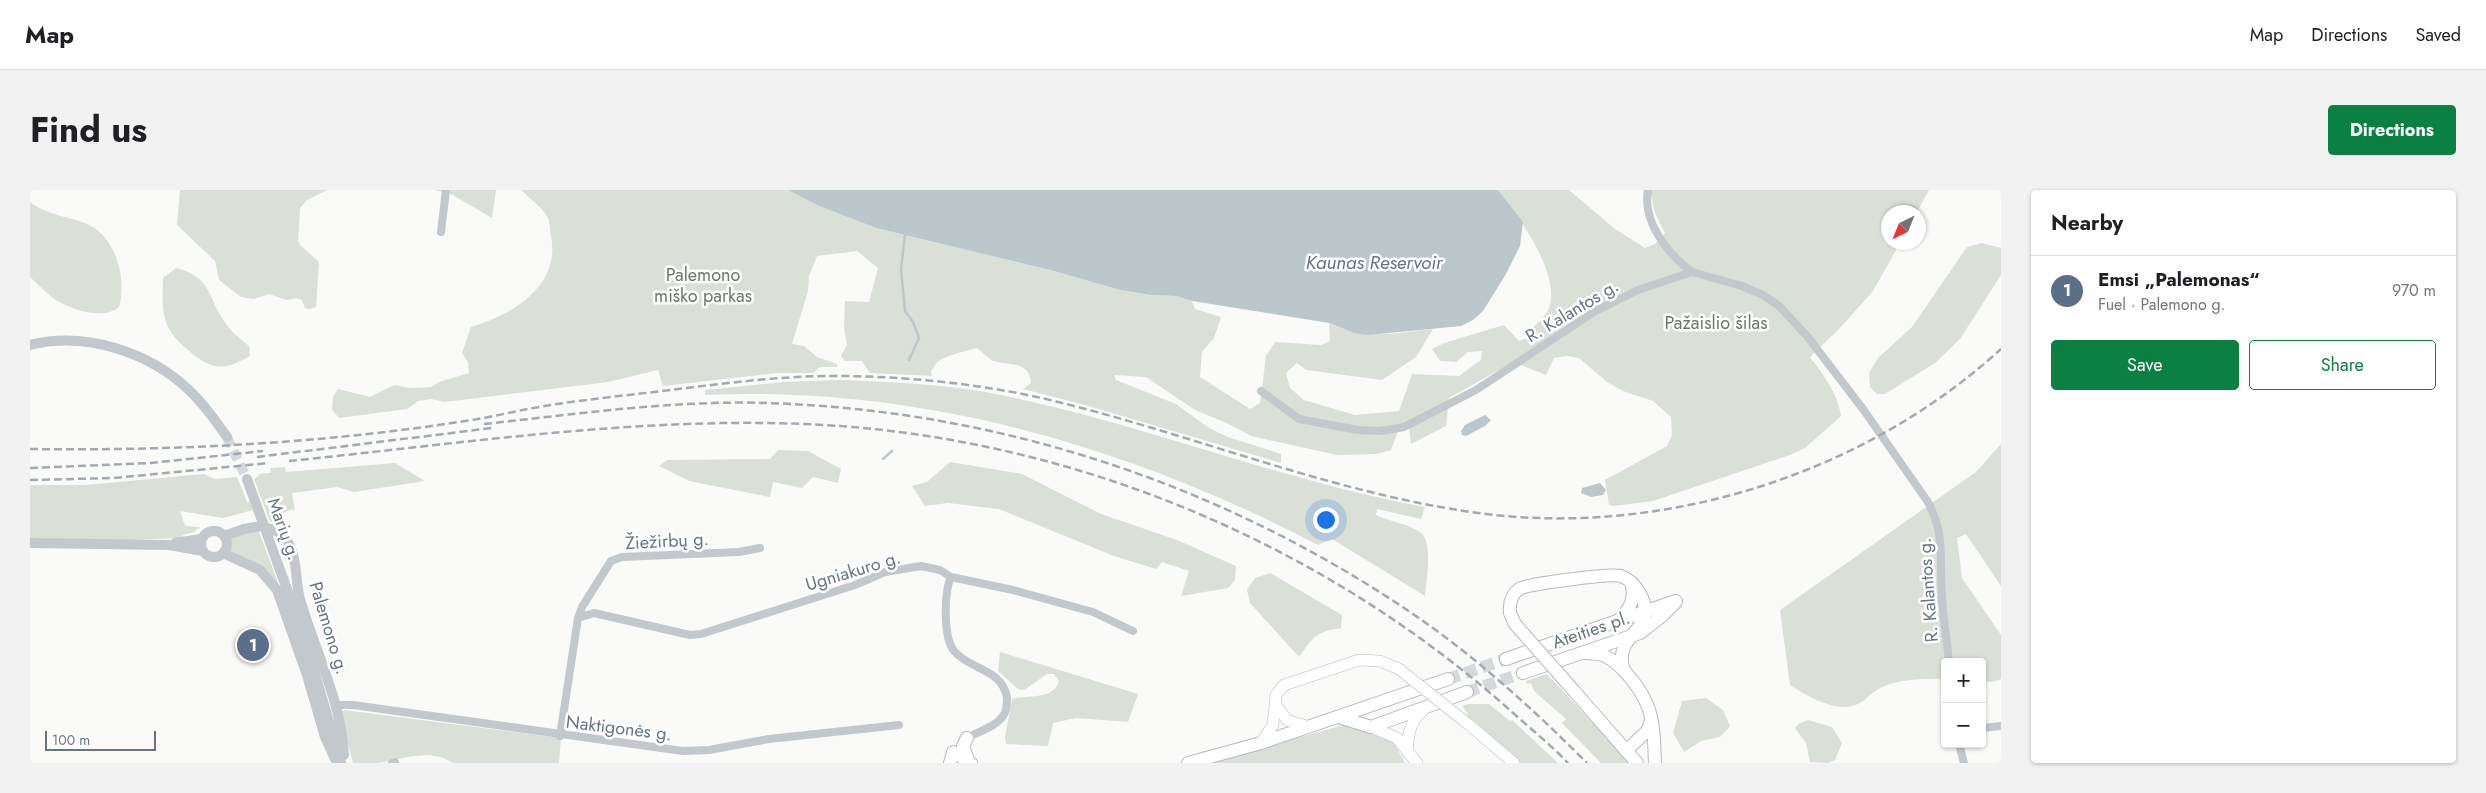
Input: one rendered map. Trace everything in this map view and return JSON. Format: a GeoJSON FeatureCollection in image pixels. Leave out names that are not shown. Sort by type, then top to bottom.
{"type":"FeatureCollection","features":[{"type":"Feature","properties":{"kind":"main road"},"geometry":{"type":"LineString","coordinates":[[1637,763],[1515,624],[1509,606],[1514,594],[1530,585],[1612,575],[1622,576],[1631,582],[1641,595],[1650,601],[1676,601]]}},
{"type":"Feature","properties":{"kind":"main road"},"geometry":{"type":"LineString","coordinates":[[1618,621],[1632,602],[1633,590],[1631,582]]}},
{"type":"Feature","properties":{"kind":"main road"},"geometry":{"type":"LineString","coordinates":[[1624,671],[1620,655],[1628,638],[1641,626],[1645,612],[1641,595]]}},
{"type":"Feature","properties":{"kind":"main road","name":"Ateities pl."},"geometry":{"type":"LineString","coordinates":[[1506,659],[1676,601]]}},
{"type":"Feature","properties":{"kind":"main road","name":"Ateities pl."},"geometry":{"type":"LineString","coordinates":[[1522,673],[1628,638],[1653,623],[1676,601]]}},
{"type":"Feature","properties":{"kind":"main road"},"geometry":{"type":"LineString","coordinates":[[1582,653],[1605,656],[1624,671],[1646,702],[1651,717],[1655,763]]}},
{"type":"Feature","properties":{"kind":"main road"},"geometry":{"type":"LineString","coordinates":[[1260,743],[1273,725],[1274,702],[1278,691],[1288,683],[1359,660],[1380,661],[1399,670],[1514,763]]}},
{"type":"Feature","properties":{"kind":"main road"},"geometry":{"type":"LineString","coordinates":[[1188,763],[1260,743],[1448,679]]}},
{"type":"Feature","properties":{"kind":"main road"},"geometry":{"type":"LineString","coordinates":[[1371,727],[1467,692]]}},
{"type":"Feature","properties":{"kind":"main road"},"geometry":{"type":"LineString","coordinates":[[1274,702],[1286,720],[1309,727]]}},
{"type":"Feature","properties":{"kind":"main road"},"geometry":{"type":"LineString","coordinates":[[1408,753],[1410,726],[1416,716],[1428,706]]}},
{"type":"Feature","properties":{"kind":"main road"},"geometry":{"type":"LineString","coordinates":[[1339,717],[1392,734],[1417,763]]}},
{"type":"Feature","properties":{"kind":"main road"},"geometry":{"type":"LineString","coordinates":[[1626,752],[1648,730],[1651,717]]}},
{"type":"Feature","properties":{"kind":"main road"},"geometry":{"type":"LineString","coordinates":[[967,738],[964,746],[969,762]]}},
{"type":"Feature","properties":{"kind":"main road"},"geometry":{"type":"LineString","coordinates":[[952,758],[969,762]]}},
{"type":"Feature","properties":{"kind":"street"},"geometry":{"type":"LineString","coordinates":[[441,232],[446,190]]}},
{"type":"Feature","properties":{"kind":"street"},"geometry":{"type":"LineString","coordinates":[[1648,190],[1647,210],[1657,233],[1682,265],[1692,272]]}},
{"type":"Feature","properties":{"kind":"street","name":"R. Kalantos g."},"geometry":{"type":"LineString","coordinates":[[1261,391],[1299,419],[1358,430],[1380,431],[1404,427],[1476,390],[1594,312],[1638,290],[1692,272],[1749,289],[1764,295],[1779,306],[1807,336],[1863,409],[1928,502],[1936,517],[1941,536],[1942,595],[1949,658]]}},
{"type":"Feature","properties":{"kind":"street"},"geometry":{"type":"LineString","coordinates":[[30,345],[76,342],[100,344],[148,361],[189,390],[215,420],[227,438]]}},
{"type":"Feature","properties":{"kind":"street","name":"Marių g."},"geometry":{"type":"LineString","coordinates":[[247,479],[304,636],[342,763]]}},
{"type":"Feature","properties":{"kind":"street","name":"Palemono g."},"geometry":{"type":"LineString","coordinates":[[171,545],[202,539],[212,531],[224,536],[244,529],[261,526],[274,530],[285,537],[294,555],[300,598],[320,654],[343,732],[342,763]]}},
{"type":"Feature","properties":{"kind":"street"},"geometry":{"type":"LineString","coordinates":[[223,553],[227,544],[224,536]]}},
{"type":"Feature","properties":{"kind":"street"},"geometry":{"type":"LineString","coordinates":[[202,539],[203,551]]}},
{"type":"Feature","properties":{"kind":"street","name":"Palemono g."},"geometry":{"type":"LineString","coordinates":[[30,543],[171,545],[203,551],[210,556],[223,553],[260,570],[277,590],[307,675],[325,737],[337,763]]}},
{"type":"Feature","properties":{"kind":"street","name":"Žiežirbų g."},"geometry":{"type":"LineString","coordinates":[[560,736],[578,618],[587,599],[611,561],[615,558],[739,552],[760,548]]}},
{"type":"Feature","properties":{"kind":"street","name":"Ugniakuro g."},"geometry":{"type":"LineString","coordinates":[[578,618],[594,612],[690,635],[701,634],[855,585],[885,572],[921,566],[940,570],[951,576],[1093,612],[1134,631]]}},
{"type":"Feature","properties":{"kind":"street"},"geometry":{"type":"LineString","coordinates":[[951,576],[945,598],[950,643],[960,656],[1000,682],[1007,701],[1006,710],[1002,718],[967,738],[952,758]]}},
{"type":"Feature","properties":{"kind":"street","name":"Naktigonės g."},"geometry":{"type":"LineString","coordinates":[[335,705],[353,705],[560,736],[683,751],[709,750],[769,738],[899,725]]}},
{"type":"Feature","properties":{"kind":"street"},"geometry":{"type":"LineString","coordinates":[[1986,728],[2001,726]]}},
{"type":"Feature","properties":{"kind":"street"},"geometry":{"type":"LineString","coordinates":[[1961,748],[1964,763]]}},
{"type":"Feature","properties":{"kind":"green space"},"geometry":{"type":"Polygon","coordinates":[[[180,190],[327,190],[307,200],[300,208],[298,241],[319,262],[316,307],[305,308],[302,300],[296,298],[287,300],[269,294],[254,299],[241,297],[219,280],[215,261],[177,225],[180,190]]]}},
{"type":"Feature","properties":{"kind":"green space"},"geometry":{"type":"Polygon","coordinates":[[[435,190],[496,190],[492,218],[451,194],[435,190]]]}},
{"type":"Feature","properties":{"kind":"green space"},"geometry":{"type":"Polygon","coordinates":[[[521,190],[788,190],[819,206],[876,228],[1054,271],[1120,290],[1151,295],[1176,296],[1192,301],[1195,309],[1221,317],[1214,338],[1202,352],[1200,377],[1250,409],[1260,403],[1266,356],[1275,342],[1321,345],[1330,341],[1329,323],[1343,329],[1368,334],[1393,334],[1433,329],[1416,357],[1382,380],[1306,370],[1297,363],[1286,373],[1290,388],[1304,400],[1355,415],[1399,411],[1412,374],[1459,376],[1481,360],[1482,351],[1468,352],[1456,362],[1440,361],[1432,349],[1444,343],[1504,325],[1519,341],[1527,338],[1531,330],[1547,312],[1551,294],[1549,278],[1543,262],[1516,214],[1498,190],[1569,190],[1615,229],[1645,248],[1655,244],[1665,233],[1655,213],[1650,190],[1929,190],[1921,205],[1881,205],[1881,250],[1896,250],[1873,291],[1840,328],[1810,357],[1833,392],[1841,416],[1805,448],[1790,455],[1653,501],[1614,506],[1609,505],[1605,480],[1667,446],[1672,435],[1671,417],[1653,401],[1623,391],[1607,382],[1579,358],[1568,356],[1554,358],[1546,375],[1513,362],[1449,398],[1446,426],[1411,444],[1409,426],[1400,426],[1391,450],[1377,454],[1337,455],[1251,436],[1229,424],[1195,410],[1146,377],[1114,375],[1116,380],[1176,404],[1209,428],[1228,437],[1281,454],[1281,463],[1085,405],[1023,389],[1031,383],[1029,376],[1022,367],[993,361],[977,348],[940,360],[931,371],[932,376],[870,373],[862,361],[845,361],[841,356],[847,345],[844,328],[845,301],[869,302],[878,268],[857,251],[817,256],[809,276],[808,291],[792,344],[804,346],[817,357],[837,364],[837,367],[820,367],[813,373],[778,373],[663,386],[658,370],[608,382],[445,402],[431,399],[418,401],[407,409],[339,418],[332,410],[333,397],[338,389],[370,397],[394,385],[410,388],[431,387],[439,382],[469,373],[468,362],[462,353],[471,327],[487,322],[517,306],[541,284],[548,270],[552,254],[549,222],[536,203],[521,190]]]}},
{"type":"Feature","properties":{"kind":"green space"},"geometry":{"type":"Polygon","coordinates":[[[30,202],[50,213],[87,224],[105,238],[112,248],[120,272],[121,296],[119,307],[104,313],[95,313],[68,306],[53,298],[30,277],[30,202]]]}},
{"type":"Feature","properties":{"kind":"green space"},"geometry":{"type":"Polygon","coordinates":[[[1982,243],[2001,248],[2001,275],[1960,339],[1935,363],[1885,394],[1877,394],[1870,387],[1869,373],[1878,358],[1912,327],[1967,247],[1982,243]]]}},
{"type":"Feature","properties":{"kind":"green space"},"geometry":{"type":"Polygon","coordinates":[[[176,268],[197,277],[203,283],[226,324],[249,346],[250,356],[232,365],[210,365],[195,356],[180,343],[168,326],[164,317],[163,306],[163,278],[176,268]]]}},
{"type":"Feature","properties":{"kind":"green space"},"geometry":{"type":"Polygon","coordinates":[[[840,380],[941,386],[1001,395],[1108,421],[1318,483],[1425,507],[1421,519],[1377,509],[1376,515],[1415,529],[1424,537],[1428,553],[1425,596],[1332,539],[1318,545],[1246,510],[1173,478],[1097,451],[1021,429],[943,412],[864,400],[785,395],[705,395],[705,390],[783,382],[840,380]]]}},
{"type":"Feature","properties":{"kind":"green space"},"geometry":{"type":"Polygon","coordinates":[[[2001,444],[2001,586],[1966,534],[1957,538],[1962,578],[2001,635],[2001,679],[1993,682],[1986,681],[1986,658],[1941,658],[1941,679],[1896,682],[1880,688],[1858,704],[1850,707],[1841,707],[1822,702],[1790,685],[1780,610],[1976,472],[2001,444]]]}},
{"type":"Feature","properties":{"kind":"green space"},"geometry":{"type":"Polygon","coordinates":[[[778,450],[808,451],[841,469],[838,483],[813,477],[802,488],[773,482],[770,497],[689,481],[659,466],[667,460],[770,459],[778,450]]]}},
{"type":"Feature","properties":{"kind":"green space"},"geometry":{"type":"Polygon","coordinates":[[[950,462],[1022,474],[1101,514],[1177,540],[1236,566],[1235,580],[1228,588],[1181,596],[1189,571],[1162,562],[1156,569],[1114,556],[999,509],[948,503],[925,506],[912,486],[927,482],[950,462]]]}},
{"type":"Feature","properties":{"kind":"green space"},"geometry":{"type":"Polygon","coordinates":[[[395,463],[425,481],[354,492],[337,487],[292,493],[295,511],[292,509],[283,513],[275,523],[270,522],[254,479],[259,474],[271,473],[270,468],[285,467],[286,472],[395,463]]]}},
{"type":"Feature","properties":{"kind":"green space"},"geometry":{"type":"Polygon","coordinates":[[[204,474],[215,479],[237,477],[247,502],[250,502],[253,510],[223,518],[180,511],[185,526],[200,527],[194,532],[183,535],[182,538],[98,541],[30,538],[30,485],[86,485],[204,474]]]}},
{"type":"Feature","properties":{"kind":"green space"},"geometry":{"type":"Polygon","coordinates":[[[258,529],[280,588],[265,569],[228,551],[231,546],[230,538],[258,529]]]}},
{"type":"Feature","properties":{"kind":"green space"},"geometry":{"type":"Polygon","coordinates":[[[1270,573],[1342,615],[1341,628],[1320,633],[1308,644],[1299,657],[1250,603],[1247,590],[1255,578],[1270,573]]]}},
{"type":"Feature","properties":{"kind":"green space"},"geometry":{"type":"Polygon","coordinates":[[[1000,652],[1138,694],[1128,722],[1076,718],[1053,723],[1048,746],[1006,744],[1005,737],[1012,699],[1040,696],[1052,692],[1059,681],[1054,674],[1047,674],[1024,690],[1018,689],[998,671],[1000,652]]]}},
{"type":"Feature","properties":{"kind":"green space"},"geometry":{"type":"Polygon","coordinates":[[[1547,674],[1630,763],[1601,763],[1562,723],[1566,719],[1534,691],[1531,683],[1527,684],[1526,681],[1547,674]]]}},
{"type":"Feature","properties":{"kind":"green space"},"geometry":{"type":"Polygon","coordinates":[[[1706,698],[1723,710],[1730,726],[1720,737],[1701,741],[1684,752],[1673,733],[1682,701],[1706,698]]]}},
{"type":"Feature","properties":{"kind":"green space"},"geometry":{"type":"Polygon","coordinates":[[[1468,704],[1489,704],[1510,721],[1512,720],[1558,763],[1520,763],[1467,716],[1468,714],[1462,706],[1468,704]]]}},
{"type":"Feature","properties":{"kind":"green space"},"geometry":{"type":"Polygon","coordinates":[[[344,710],[561,738],[559,763],[453,763],[444,758],[425,755],[376,763],[353,763],[340,713],[344,710]]]}},
{"type":"Feature","properties":{"kind":"green space"},"geometry":{"type":"Polygon","coordinates":[[[1808,720],[1832,727],[1842,743],[1835,760],[1828,763],[1810,762],[1806,743],[1795,728],[1798,724],[1808,720]]]}},
{"type":"Feature","properties":{"kind":"green space"},"geometry":{"type":"Polygon","coordinates":[[[1347,724],[1393,741],[1405,763],[1208,763],[1347,724]]]}},
{"type":"Feature","properties":{"kind":"water","name":"Kaunas Reservoir"},"geometry":{"type":"Polygon","coordinates":[[[788,190],[1498,190],[1523,222],[1520,246],[1506,274],[1483,311],[1473,320],[1461,326],[1368,335],[1354,333],[1329,323],[1192,301],[1176,296],[1151,295],[1120,290],[1054,271],[876,228],[819,206],[788,190]]]}},
{"type":"Feature","properties":{"kind":"water"},"geometry":{"type":"Polygon","coordinates":[[[1485,415],[1491,420],[1485,426],[1466,436],[1462,435],[1461,431],[1465,425],[1485,415]]]}},
{"type":"Feature","properties":{"kind":"water"},"geometry":{"type":"Polygon","coordinates":[[[1600,483],[1606,490],[1603,495],[1591,497],[1581,493],[1582,488],[1600,483]]]}},
{"type":"Feature","properties":{"kind":"waterway"},"geometry":{"type":"LineString","coordinates":[[905,235],[901,269],[905,311],[913,322],[919,338],[909,360]]}},
{"type":"Feature","properties":{"kind":"waterway"},"geometry":{"type":"LineString","coordinates":[[883,459],[892,451]]}},
{"type":"Feature","properties":{"kind":"tunnel"},"geometry":{"type":"LineString","coordinates":[[227,437],[247,479]]}},
{"type":"Feature","properties":{"kind":"tunnel"},"geometry":{"type":"LineString","coordinates":[[1448,679],[1506,659]]}},
{"type":"Feature","properties":{"kind":"tunnel"},"geometry":{"type":"LineString","coordinates":[[1467,692],[1523,673]]}},
{"type":"Feature","properties":{"kind":"railway"},"geometry":{"type":"LineString","coordinates":[[30,449],[142,449],[311,440],[478,419],[599,398],[735,382],[822,376],[869,377],[971,385],[1046,399],[1152,428],[1311,476],[1417,503],[1509,516],[1586,518],[1624,515],[1700,503],[1774,482],[1805,470],[1865,443],[1922,410],[1976,371],[2001,349]]}},
{"type":"Feature","properties":{"kind":"railway"},"geometry":{"type":"LineString","coordinates":[[484,424],[660,406],[767,403],[853,409],[939,421],[1023,439],[1105,462],[1186,492],[1264,527],[1340,568],[1413,614],[1482,666],[1525,703],[1587,763]]}},
{"type":"Feature","properties":{"kind":"railway"},"geometry":{"type":"LineString","coordinates":[[289,461],[546,433],[676,424],[804,424],[901,432],[997,449],[1091,474],[1183,507],[1272,548],[1357,596],[1437,651],[1512,712],[1568,763]]}},
{"type":"Feature","properties":{"kind":"railway"},"geometry":{"type":"LineString","coordinates":[[257,457],[492,428]]}},
{"type":"Feature","properties":{"kind":"railway"},"geometry":{"type":"LineString","coordinates":[[30,468],[151,463],[263,451]]}},
{"type":"Feature","properties":{"kind":"railway"},"geometry":{"type":"LineString","coordinates":[[30,480],[114,478],[269,463]]}},
{"type":"Feature","properties":{"kind":"place","name":"Emsi „Palemonas“"},"geometry":{"type":"Point","coordinates":[253,645]}},
{"type":"Feature","properties":{"kind":"park label","name":"Palemono miško parkas"},"geometry":{"type":"Point","coordinates":[703,285]}},
{"type":"Feature","properties":{"kind":"park label","name":"Pažaislio šilas"},"geometry":{"type":"Point","coordinates":[1716,323]}}]}
